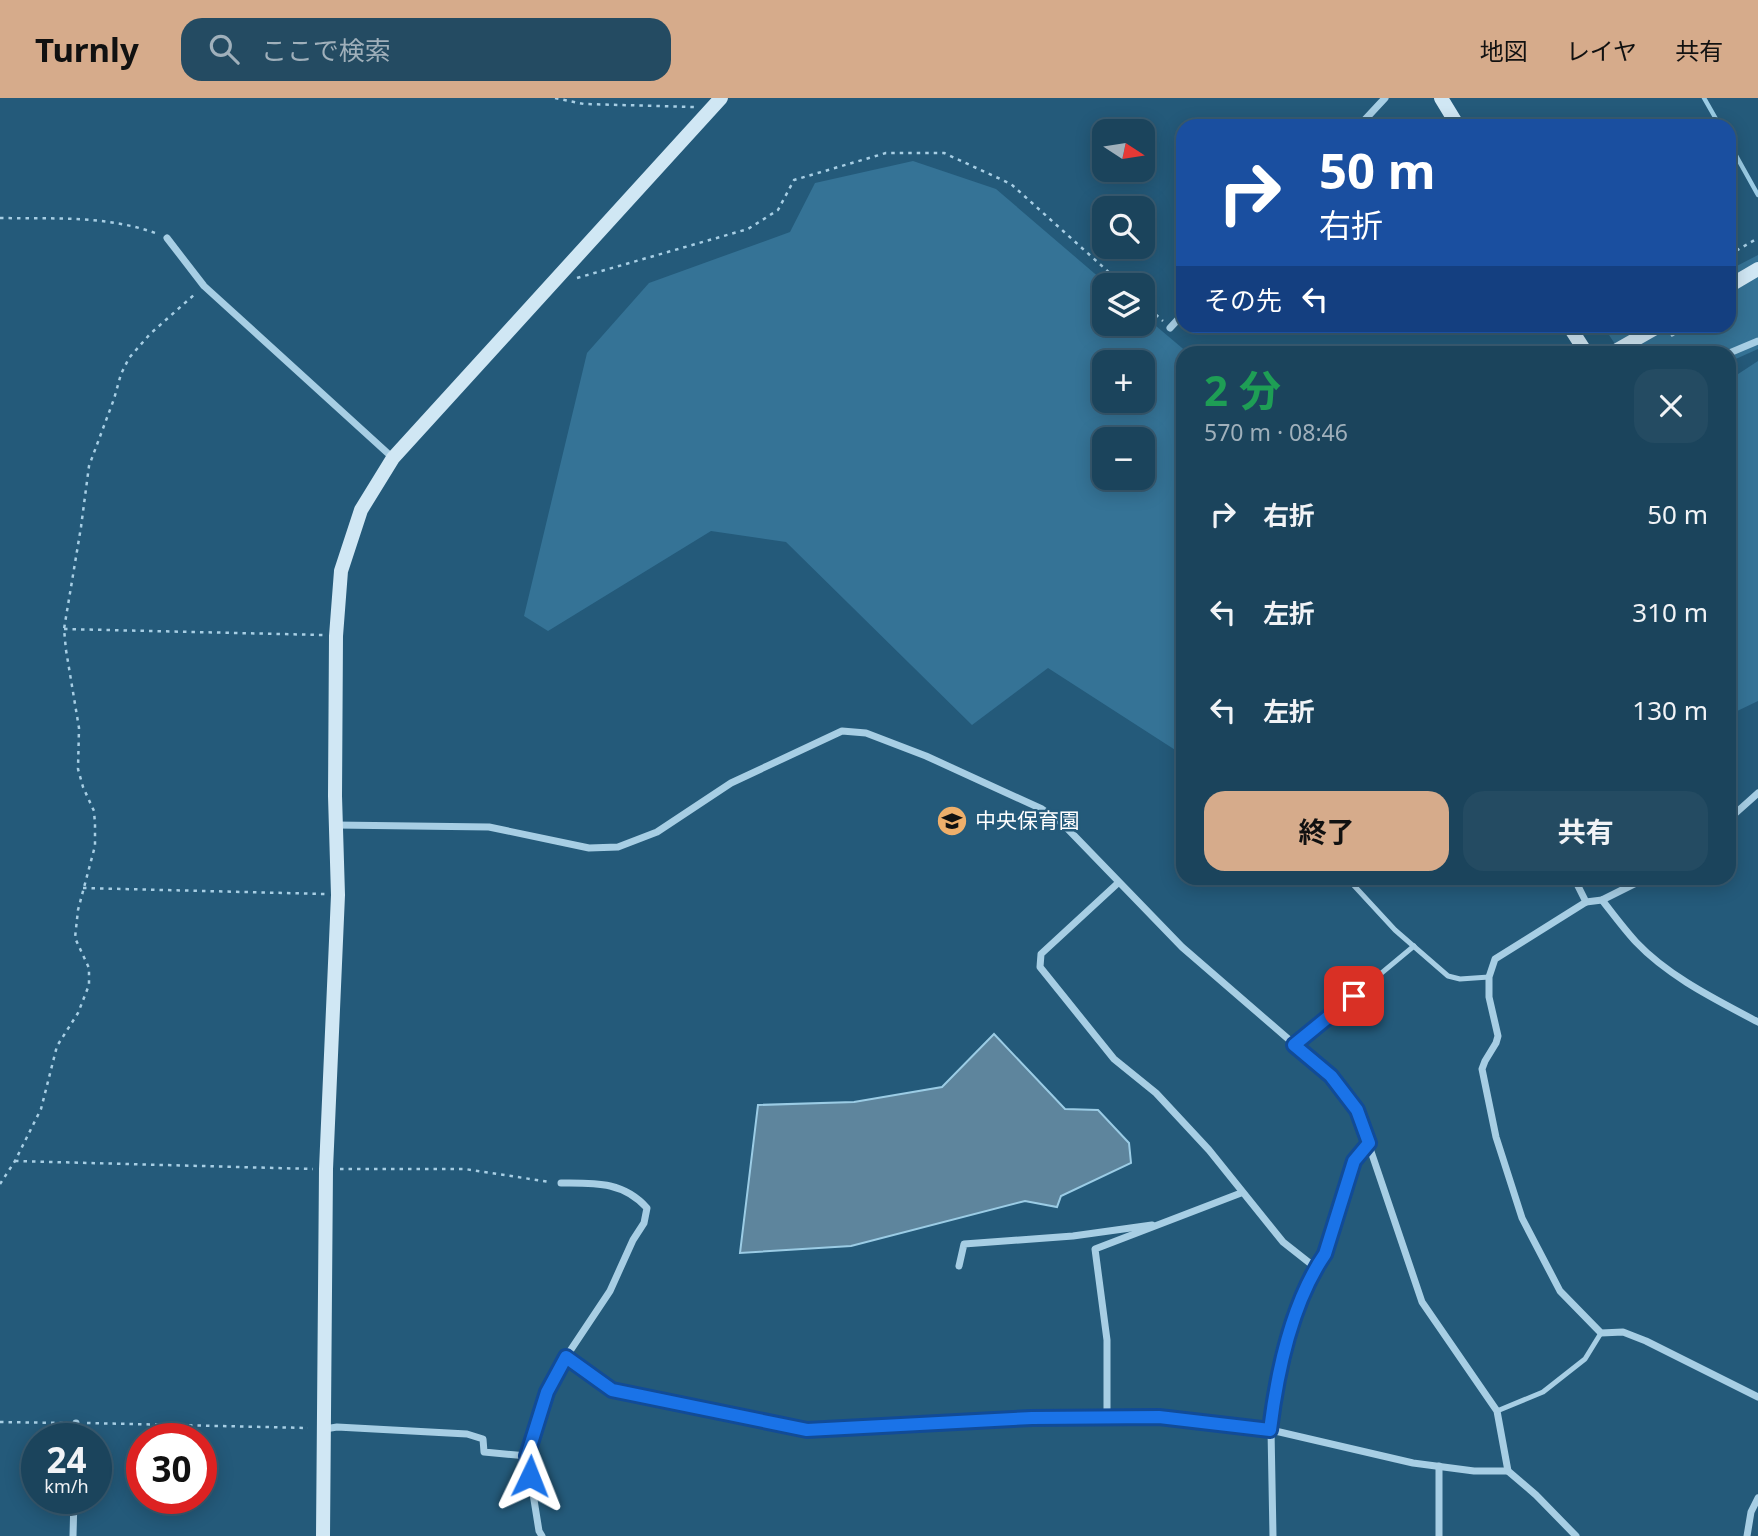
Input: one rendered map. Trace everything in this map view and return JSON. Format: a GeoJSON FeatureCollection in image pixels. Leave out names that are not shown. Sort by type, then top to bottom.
{"type":"FeatureCollection","features":[{"type":"Feature","properties":{"kind":"street"},"geometry":{"type":"LineString","coordinates":[[1366,119],[1385,98]]}},
{"type":"Feature","properties":{"kind":"street"},"geometry":{"type":"LineString","coordinates":[[1441,98],[1454,119]]}},
{"type":"Feature","properties":{"kind":"street"},"geometry":{"type":"LineString","coordinates":[[323,1536],[326,1169],[338,895],[335,825],[337,636],[341,571],[361,510],[394,458],[716,103]]}},
{"type":"Feature","properties":{"kind":"street"},"geometry":{"type":"LineString","coordinates":[[167,238],[204,286],[394,458]]}},
{"type":"Feature","properties":{"kind":"street"},"geometry":{"type":"LineString","coordinates":[[1736,282],[1758,269]]}},
{"type":"Feature","properties":{"kind":"street"},"geometry":{"type":"LineString","coordinates":[[1170,328],[1176,322]]}},
{"type":"Feature","properties":{"kind":"street"},"geometry":{"type":"LineString","coordinates":[[1623,346],[1646,333]]}},
{"type":"Feature","properties":{"kind":"street"},"geometry":{"type":"LineString","coordinates":[[1736,350],[1758,341]]}},
{"type":"Feature","properties":{"kind":"street"},"geometry":{"type":"LineString","coordinates":[[335,825],[489,827],[589,848],[618,847],[657,832],[730,783],[842,731],[866,733],[926,756],[1042,809],[1062,823],[1182,947],[1331,1076],[1357,1110],[1422,1302],[1497,1411],[1508,1471],[1576,1536]]}},
{"type":"Feature","properties":{"kind":"street"},"geometry":{"type":"LineString","coordinates":[[1736,813],[1758,793]]}},
{"type":"Feature","properties":{"kind":"street"},"geometry":{"type":"LineString","coordinates":[[1118,883],[1041,954],[1040,967],[1115,1059],[1156,1093],[1209,1150],[1283,1242],[1316,1268]]}},
{"type":"Feature","properties":{"kind":"street"},"geometry":{"type":"LineString","coordinates":[[1578,885],[1586,902]]}},
{"type":"Feature","properties":{"kind":"street"},"geometry":{"type":"LineString","coordinates":[[1632,885],[1602,900],[1586,902],[1495,959],[1489,976],[1489,997],[1497,1036],[1482,1069],[1496,1136],[1522,1218],[1560,1291],[1601,1333],[1623,1332],[1646,1341],[1758,1397]]}},
{"type":"Feature","properties":{"kind":"street"},"geometry":{"type":"LineString","coordinates":[[1602,900],[1637,943],[1667,967],[1709,996],[1758,1021]]}},
{"type":"Feature","properties":{"kind":"street"},"geometry":{"type":"LineString","coordinates":[[1273,1536],[1270,1430],[1275,1388],[1292,1327],[1316,1268],[1325,1254],[1354,1161],[1369,1143]]}},
{"type":"Feature","properties":{"kind":"street"},"geometry":{"type":"LineString","coordinates":[[542,1536],[527,1456],[547,1392],[566,1357],[610,1291],[633,1240],[644,1223],[647,1208],[626,1190],[602,1183],[561,1184]]}},
{"type":"Feature","properties":{"kind":"street"},"geometry":{"type":"LineString","coordinates":[[1107,1418],[1107,1339],[1095,1250],[1241,1193]]}},
{"type":"Feature","properties":{"kind":"street"},"geometry":{"type":"LineString","coordinates":[[958,1266],[964,1244],[1073,1236],[1134,1226],[1160,1225]]}},
{"type":"Feature","properties":{"kind":"street"},"geometry":{"type":"LineString","coordinates":[[566,1357],[612,1390],[807,1430],[1032,1418],[1159,1417],[1270,1430],[1413,1463],[1474,1471],[1508,1471]]}},
{"type":"Feature","properties":{"kind":"street"},"geometry":{"type":"LineString","coordinates":[[325,1429],[337,1427],[467,1434],[483,1439],[484,1452],[527,1456]]}},
{"type":"Feature","properties":{"kind":"street"},"geometry":{"type":"LineString","coordinates":[[1439,1466],[1440,1536]]}},
{"type":"Feature","properties":{"kind":"street"},"geometry":{"type":"LineString","coordinates":[[1747,1536],[1751,1513],[1758,1498]]}},
{"type":"Feature","properties":{"kind":"street"},"geometry":{"type":"LineString","coordinates":[[73,1536],[74,1514]]}},
{"type":"Feature","properties":{"kind":"lane"},"geometry":{"type":"LineString","coordinates":[[1353,885],[1395,930],[1448,976],[1460,979],[1489,976]]}},
{"type":"Feature","properties":{"kind":"lane"},"geometry":{"type":"LineString","coordinates":[[1294,1045],[1414,946]]}},
{"type":"Feature","properties":{"kind":"lane"},"geometry":{"type":"LineString","coordinates":[[1497,1411],[1543,1392],[1585,1359],[1601,1333]]}},
{"type":"Feature","properties":{"kind":"path"},"geometry":{"type":"LineString","coordinates":[[555,98],[584,104],[716,103]]}},
{"type":"Feature","properties":{"kind":"path"},"geometry":{"type":"LineString","coordinates":[[575,279],[748,229],[778,209],[793,180],[886,153],[944,153],[1011,184],[1110,273]]}},
{"type":"Feature","properties":{"kind":"path"},"geometry":{"type":"LineString","coordinates":[[0,218],[111,221],[133,225],[167,238]]}},
{"type":"Feature","properties":{"kind":"path"},"geometry":{"type":"LineString","coordinates":[[1736,251],[1758,239]]}},
{"type":"Feature","properties":{"kind":"path"},"geometry":{"type":"LineString","coordinates":[[0,1184],[15,1161],[41,1109],[57,1046],[78,1013],[89,985],[89,968],[75,938],[83,888],[95,846],[95,824],[94,811],[78,769],[79,728],[65,650],[64,629],[89,466],[129,358],[150,334],[204,286]]}},
{"type":"Feature","properties":{"kind":"path"},"geometry":{"type":"LineString","coordinates":[[1155,314],[1170,328]]}},
{"type":"Feature","properties":{"kind":"path"},"geometry":{"type":"LineString","coordinates":[[64,629],[337,636]]}},
{"type":"Feature","properties":{"kind":"path"},"geometry":{"type":"LineString","coordinates":[[83,888],[338,895]]}},
{"type":"Feature","properties":{"kind":"path"},"geometry":{"type":"LineString","coordinates":[[15,1161],[326,1169],[465,1169],[561,1184]]}},
{"type":"Feature","properties":{"kind":"path"},"geometry":{"type":"LineString","coordinates":[[0,1422],[76,1423]]}},
{"type":"Feature","properties":{"kind":"path"},"geometry":{"type":"LineString","coordinates":[[112,1424],[325,1429]]}},
{"type":"Feature","properties":{"kind":"shaded area"},"geometry":{"type":"Polygon","coordinates":[[[913,161],[996,189],[1094,273],[1092,336],[1155,336],[1155,325],[1180,346],[1176,346],[1176,750],[1048,668],[972,725],[786,542],[711,531],[548,631],[524,616],[587,353],[649,283],[790,232],[815,183],[913,161]]]}},
{"type":"Feature","properties":{"kind":"shaded area"},"geometry":{"type":"Polygon","coordinates":[[[1758,255],[1758,349],[1736,359],[1736,346],[1616,346],[1609,335],[1736,333],[1736,266],[1758,255]]]}},
{"type":"Feature","properties":{"kind":"shaded area"},"geometry":{"type":"Polygon","coordinates":[[[1758,361],[1758,701],[1736,712],[1736,375],[1758,361]]]}},
{"type":"Feature","properties":{"kind":"shaded area"},"geometry":{"type":"Polygon","coordinates":[[[994,1034],[1065,1109],[1098,1110],[1129,1143],[1131,1163],[1061,1196],[1057,1207],[1025,1201],[851,1246],[740,1253],[758,1105],[854,1102],[942,1087],[994,1034]]]}},
{"type":"Feature","properties":{"kind":"waterway"},"geometry":{"type":"LineString","coordinates":[[1704,98],[1716,119]]}},
{"type":"Feature","properties":{"kind":"waterway"},"geometry":{"type":"LineString","coordinates":[[1736,156],[1758,195]]}},
{"type":"Feature","properties":{"kind":"place","name":"中央保育園"},"geometry":{"type":"Point","coordinates":[952,821]}},
{"type":"Feature","properties":{"kind":"route"},"geometry":{"type":"LineString","coordinates":[[530,1476],[527,1456],[547,1392],[566,1357],[612,1390],[807,1430],[1032,1418],[1159,1417],[1270,1430],[1275,1388],[1292,1327],[1316,1268],[1325,1254],[1354,1161],[1369,1143],[1357,1110],[1331,1076],[1294,1045],[1354,996]]}}]}
